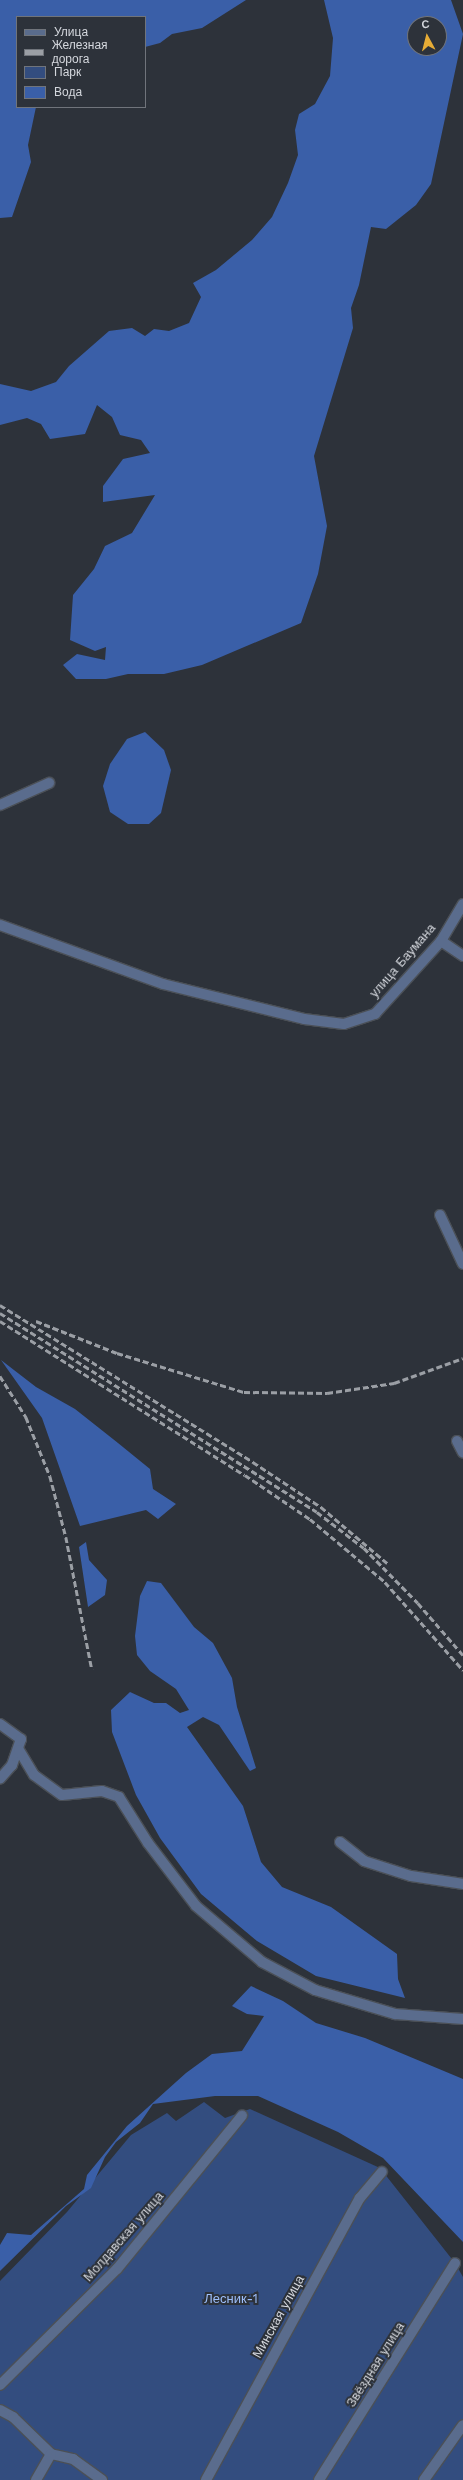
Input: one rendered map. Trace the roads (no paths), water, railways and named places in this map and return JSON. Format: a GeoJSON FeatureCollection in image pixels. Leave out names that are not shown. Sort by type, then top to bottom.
{"type":"FeatureCollection","features":[{"type":"Feature","properties":{"kind":"street"},"geometry":{"type":"LineString","coordinates":[[0,805],[49,783]]}},
{"type":"Feature","properties":{"kind":"street","name":"улица Баумана"},"geometry":{"type":"LineString","coordinates":[[0,926],[163,984],[304,1019],[344,1024],[375,1014],[441,941],[463,904]]}},
{"type":"Feature","properties":{"kind":"street"},"geometry":{"type":"LineString","coordinates":[[441,941],[463,956]]}},
{"type":"Feature","properties":{"kind":"street"},"geometry":{"type":"LineString","coordinates":[[440,1215],[463,1264]]}},
{"type":"Feature","properties":{"kind":"street"},"geometry":{"type":"LineString","coordinates":[[456,1441],[463,1453]]}},
{"type":"Feature","properties":{"kind":"street"},"geometry":{"type":"LineString","coordinates":[[0,1724],[21,1739],[19,1750],[0,1780]]}},
{"type":"Feature","properties":{"kind":"street"},"geometry":{"type":"LineString","coordinates":[[19,1750],[34,1775],[62,1795],[102,1791],[119,1797],[148,1843],[196,1906],[262,1962],[315,1990],[395,2014],[463,2020]]}},
{"type":"Feature","properties":{"kind":"street"},"geometry":{"type":"LineString","coordinates":[[340,1842],[364,1861],[411,1876],[463,1884]]}},
{"type":"Feature","properties":{"kind":"street","name":"Молдавская улица"},"geometry":{"type":"LineString","coordinates":[[0,2385],[117,2269],[242,2116]]}},
{"type":"Feature","properties":{"kind":"street","name":"Минская улица"},"geometry":{"type":"LineString","coordinates":[[206,2480],[360,2198],[382,2172]]}},
{"type":"Feature","properties":{"kind":"street","name":"Звёздная улица"},"geometry":{"type":"LineString","coordinates":[[319,2480],[455,2263]]}},
{"type":"Feature","properties":{"kind":"street"},"geometry":{"type":"LineString","coordinates":[[0,2410],[13,2417],[51,2454],[73,2459],[102,2480]]}},
{"type":"Feature","properties":{"kind":"street"},"geometry":{"type":"LineString","coordinates":[[424,2480],[463,2425]]}},
{"type":"Feature","properties":{"kind":"street"},"geometry":{"type":"LineString","coordinates":[[36,2480],[51,2454]]}},
{"type":"Feature","properties":{"kind":"water"},"geometry":{"type":"Polygon","coordinates":[[[0,0],[246,0],[202,28],[172,34],[160,43],[146,47],[146,16],[16,16],[16,108],[36,108],[28,145],[31,162],[12,217],[0,218],[0,0]]]}},
{"type":"Feature","properties":{"kind":"water"},"geometry":{"type":"Polygon","coordinates":[[[324,0],[451,0],[463,34],[431,184],[416,205],[386,229],[371,227],[359,285],[351,308],[353,328],[314,456],[327,526],[318,574],[301,623],[202,665],[164,674],[128,674],[106,679],[76,679],[63,665],[77,654],[105,660],[106,647],[95,651],[70,640],[73,595],[94,569],[105,546],[132,533],[155,495],[103,502],[103,486],[123,459],[150,453],[141,440],[120,435],[112,417],[97,405],[85,434],[50,439],[41,424],[27,418],[0,425],[0,384],[31,391],[56,382],[69,366],[109,331],[132,328],[145,336],[154,329],[169,331],[189,323],[201,297],[193,283],[216,270],[252,240],[272,217],[288,183],[298,155],[295,130],[299,114],[315,104],[330,76],[333,38],[324,0]]]}},
{"type":"Feature","properties":{"kind":"water"},"geometry":{"type":"Polygon","coordinates":[[[145,732],[164,750],[171,770],[161,813],[149,824],[128,824],[110,812],[103,786],[110,764],[127,739],[145,732]]]}},
{"type":"Feature","properties":{"kind":"water"},"geometry":{"type":"Polygon","coordinates":[[[1,1360],[36,1387],[75,1409],[150,1469],[153,1489],[176,1504],[158,1519],[146,1510],[80,1526],[42,1418],[1,1360]]]}},
{"type":"Feature","properties":{"kind":"water"},"geometry":{"type":"Polygon","coordinates":[[[86,1542],[89,1560],[107,1580],[105,1595],[88,1607],[79,1547],[86,1542]]]}},
{"type":"Feature","properties":{"kind":"water"},"geometry":{"type":"Polygon","coordinates":[[[147,1581],[161,1583],[194,1627],[213,1643],[232,1678],[237,1707],[256,1768],[250,1771],[219,1725],[203,1717],[187,1727],[243,1806],[261,1862],[282,1887],[331,1907],[397,1954],[398,1979],[405,1998],[316,1976],[257,1941],[201,1894],[160,1838],[136,1795],[112,1732],[111,1710],[130,1692],[154,1703],[166,1703],[180,1713],[189,1710],[176,1689],[150,1671],[137,1655],[135,1636],[140,1596],[147,1581]]]}},
{"type":"Feature","properties":{"kind":"water"},"geometry":{"type":"Polygon","coordinates":[[[251,1986],[283,2001],[316,2023],[365,2038],[463,2079],[463,2242],[383,2158],[338,2132],[258,2096],[215,2096],[153,2104],[140,2123],[116,2142],[105,2157],[91,2188],[66,2206],[0,2271],[0,2245],[7,2233],[31,2235],[84,2189],[87,2175],[127,2126],[186,2073],[212,2054],[242,2051],[264,2016],[247,2014],[232,2006],[251,1986]]]}},
{"type":"Feature","properties":{"kind":"railway"},"geometry":{"type":"LineString","coordinates":[[0,1305],[253,1462],[321,1507],[387,1563]]}},
{"type":"Feature","properties":{"kind":"railway"},"geometry":{"type":"LineString","coordinates":[[0,1313],[317,1512],[364,1548],[418,1603],[463,1655]]}},
{"type":"Feature","properties":{"kind":"railway"},"geometry":{"type":"LineString","coordinates":[[0,1321],[245,1475],[310,1519],[385,1582],[463,1670]]}},
{"type":"Feature","properties":{"kind":"railway"},"geometry":{"type":"LineString","coordinates":[[36,1321],[117,1353],[244,1392],[327,1393],[394,1383],[463,1358]]}},
{"type":"Feature","properties":{"kind":"railway"},"geometry":{"type":"LineString","coordinates":[[0,1376],[26,1417],[50,1476],[66,1537],[92,1669]]}},
{"type":"Feature","properties":{"kind":"park label","name":"Лесник-1"},"geometry":{"type":"Point","coordinates":[231,2299]}}]}
